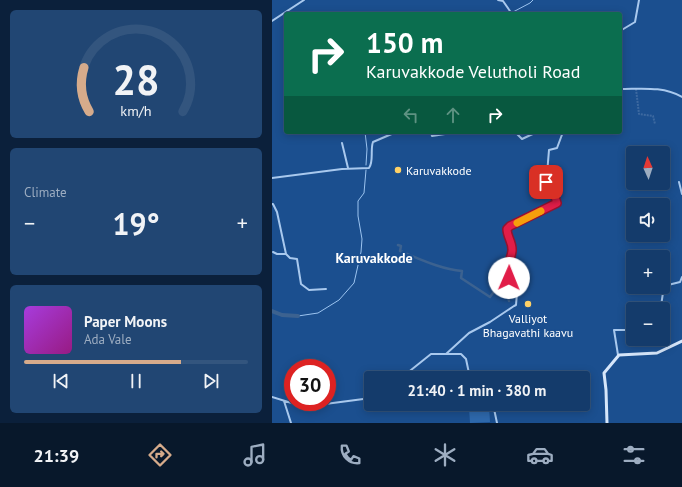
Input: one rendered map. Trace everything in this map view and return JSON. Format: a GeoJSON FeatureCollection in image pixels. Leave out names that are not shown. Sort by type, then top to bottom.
{"type":"FeatureCollection","features":[{"type":"Feature","properties":{"kind":"main road"},"geometry":{"type":"LineString","coordinates":[[607,423],[604,373],[618,356],[625,354],[657,353],[682,341]]}},
{"type":"Feature","properties":{"kind":"street"},"geometry":{"type":"LineString","coordinates":[[286,12],[304,0]]}},
{"type":"Feature","properties":{"kind":"street"},"geometry":{"type":"LineString","coordinates":[[498,0],[503,1],[511,12]]}},
{"type":"Feature","properties":{"kind":"street"},"geometry":{"type":"LineString","coordinates":[[622,30],[635,22],[639,0]]}},
{"type":"Feature","properties":{"kind":"street"},"geometry":{"type":"LineString","coordinates":[[272,21],[284,13]]}},
{"type":"Feature","properties":{"kind":"street"},"geometry":{"type":"LineString","coordinates":[[622,89],[661,89],[673,92],[682,97]]}},
{"type":"Feature","properties":{"kind":"street"},"geometry":{"type":"LineString","coordinates":[[272,178],[348,168],[369,168],[371,165],[373,142],[392,134]]}},
{"type":"Feature","properties":{"kind":"street"},"geometry":{"type":"LineString","coordinates":[[432,134],[432,136],[437,136],[448,134]]}},
{"type":"Feature","properties":{"kind":"street"},"geometry":{"type":"LineString","coordinates":[[517,134],[522,139],[533,134]]}},
{"type":"Feature","properties":{"kind":"street"},"geometry":{"type":"LineString","coordinates":[[511,281],[507,275],[506,267],[512,251],[507,229],[510,226],[557,203],[553,191],[546,186],[549,150],[558,148],[562,134]]}},
{"type":"Feature","properties":{"kind":"street"},"geometry":{"type":"LineString","coordinates":[[342,143],[348,168]]}},
{"type":"Feature","properties":{"kind":"street"},"geometry":{"type":"LineString","coordinates":[[679,182],[682,194]]}},
{"type":"Feature","properties":{"kind":"street"},"geometry":{"type":"LineString","coordinates":[[272,204],[274,204],[277,212],[286,254],[290,258],[297,259],[301,284],[309,290],[326,289]]}},
{"type":"Feature","properties":{"kind":"street"},"geometry":{"type":"LineString","coordinates":[[273,252],[277,254],[286,254]]}},
{"type":"Feature","properties":{"kind":"street"},"geometry":{"type":"LineString","coordinates":[[662,302],[664,286],[680,282],[682,277]]}},
{"type":"Feature","properties":{"kind":"street"},"geometry":{"type":"LineString","coordinates":[[446,354],[469,333],[490,322],[516,305],[518,293],[513,283]]}},
{"type":"Feature","properties":{"kind":"street"},"geometry":{"type":"LineString","coordinates":[[618,356],[614,330],[626,330]]}},
{"type":"Feature","properties":{"kind":"street"},"geometry":{"type":"LineString","coordinates":[[410,371],[431,354],[463,355],[466,359],[469,371]]}},
{"type":"Feature","properties":{"kind":"street"},"geometry":{"type":"LineString","coordinates":[[272,398],[284,401]]}},
{"type":"Feature","properties":{"kind":"street"},"geometry":{"type":"LineString","coordinates":[[336,403],[364,399]]}},
{"type":"Feature","properties":{"kind":"street"},"geometry":{"type":"LineString","coordinates":[[287,411],[291,423]]}},
{"type":"Feature","properties":{"kind":"street"},"geometry":{"type":"LineString","coordinates":[[494,411],[497,423]]}},
{"type":"Feature","properties":{"kind":"shaded area"},"geometry":{"type":"Polygon","coordinates":[[[469,411],[489,411],[490,422],[470,423],[469,411]]]}},
{"type":"Feature","properties":{"kind":"waterway"},"geometry":{"type":"LineString","coordinates":[[513,12],[533,0]]}},
{"type":"Feature","properties":{"kind":"waterway"},"geometry":{"type":"LineString","coordinates":[[365,134],[367,149],[366,165]]}},
{"type":"Feature","properties":{"kind":"waterway"},"geometry":{"type":"LineString","coordinates":[[298,316],[318,313],[339,300],[354,283],[361,252],[362,239],[358,216],[358,201],[364,193],[366,170]]}},
{"type":"Feature","properties":{"kind":"waterway"},"geometry":{"type":"LineString","coordinates":[[398,245],[401,246],[400,251],[438,266],[462,271],[461,278],[490,297],[498,286],[507,294],[509,301]]}},
{"type":"Feature","properties":{"kind":"waterway"},"geometry":{"type":"LineString","coordinates":[[272,311],[282,315],[298,316]]}},
{"type":"Feature","properties":{"kind":"tunnel"},"geometry":{"type":"LineString","coordinates":[[636,89],[639,114],[653,116],[655,124]]}},
{"type":"Feature","properties":{"kind":"slow traffic"},"geometry":{"type":"LineString","coordinates":[[517,223],[541,211]]}},
{"type":"Feature","properties":{"kind":"place","name":"Karuvakkode"},"geometry":{"type":"Point","coordinates":[398,170]}},
{"type":"Feature","properties":{"kind":"place","name":"Valliyot Bhagavathi kaavu"},"geometry":{"type":"Point","coordinates":[528,304]}},
{"type":"Feature","properties":{"kind":"district","name":"Karuvakkode"},"geometry":{"type":"Point","coordinates":[374,258]}},
{"type":"Feature","properties":{"kind":"route"},"geometry":{"type":"LineString","coordinates":[[509,278],[506,267],[512,251],[507,229],[510,226],[557,203],[553,191],[546,186],[546,182]]}}]}
